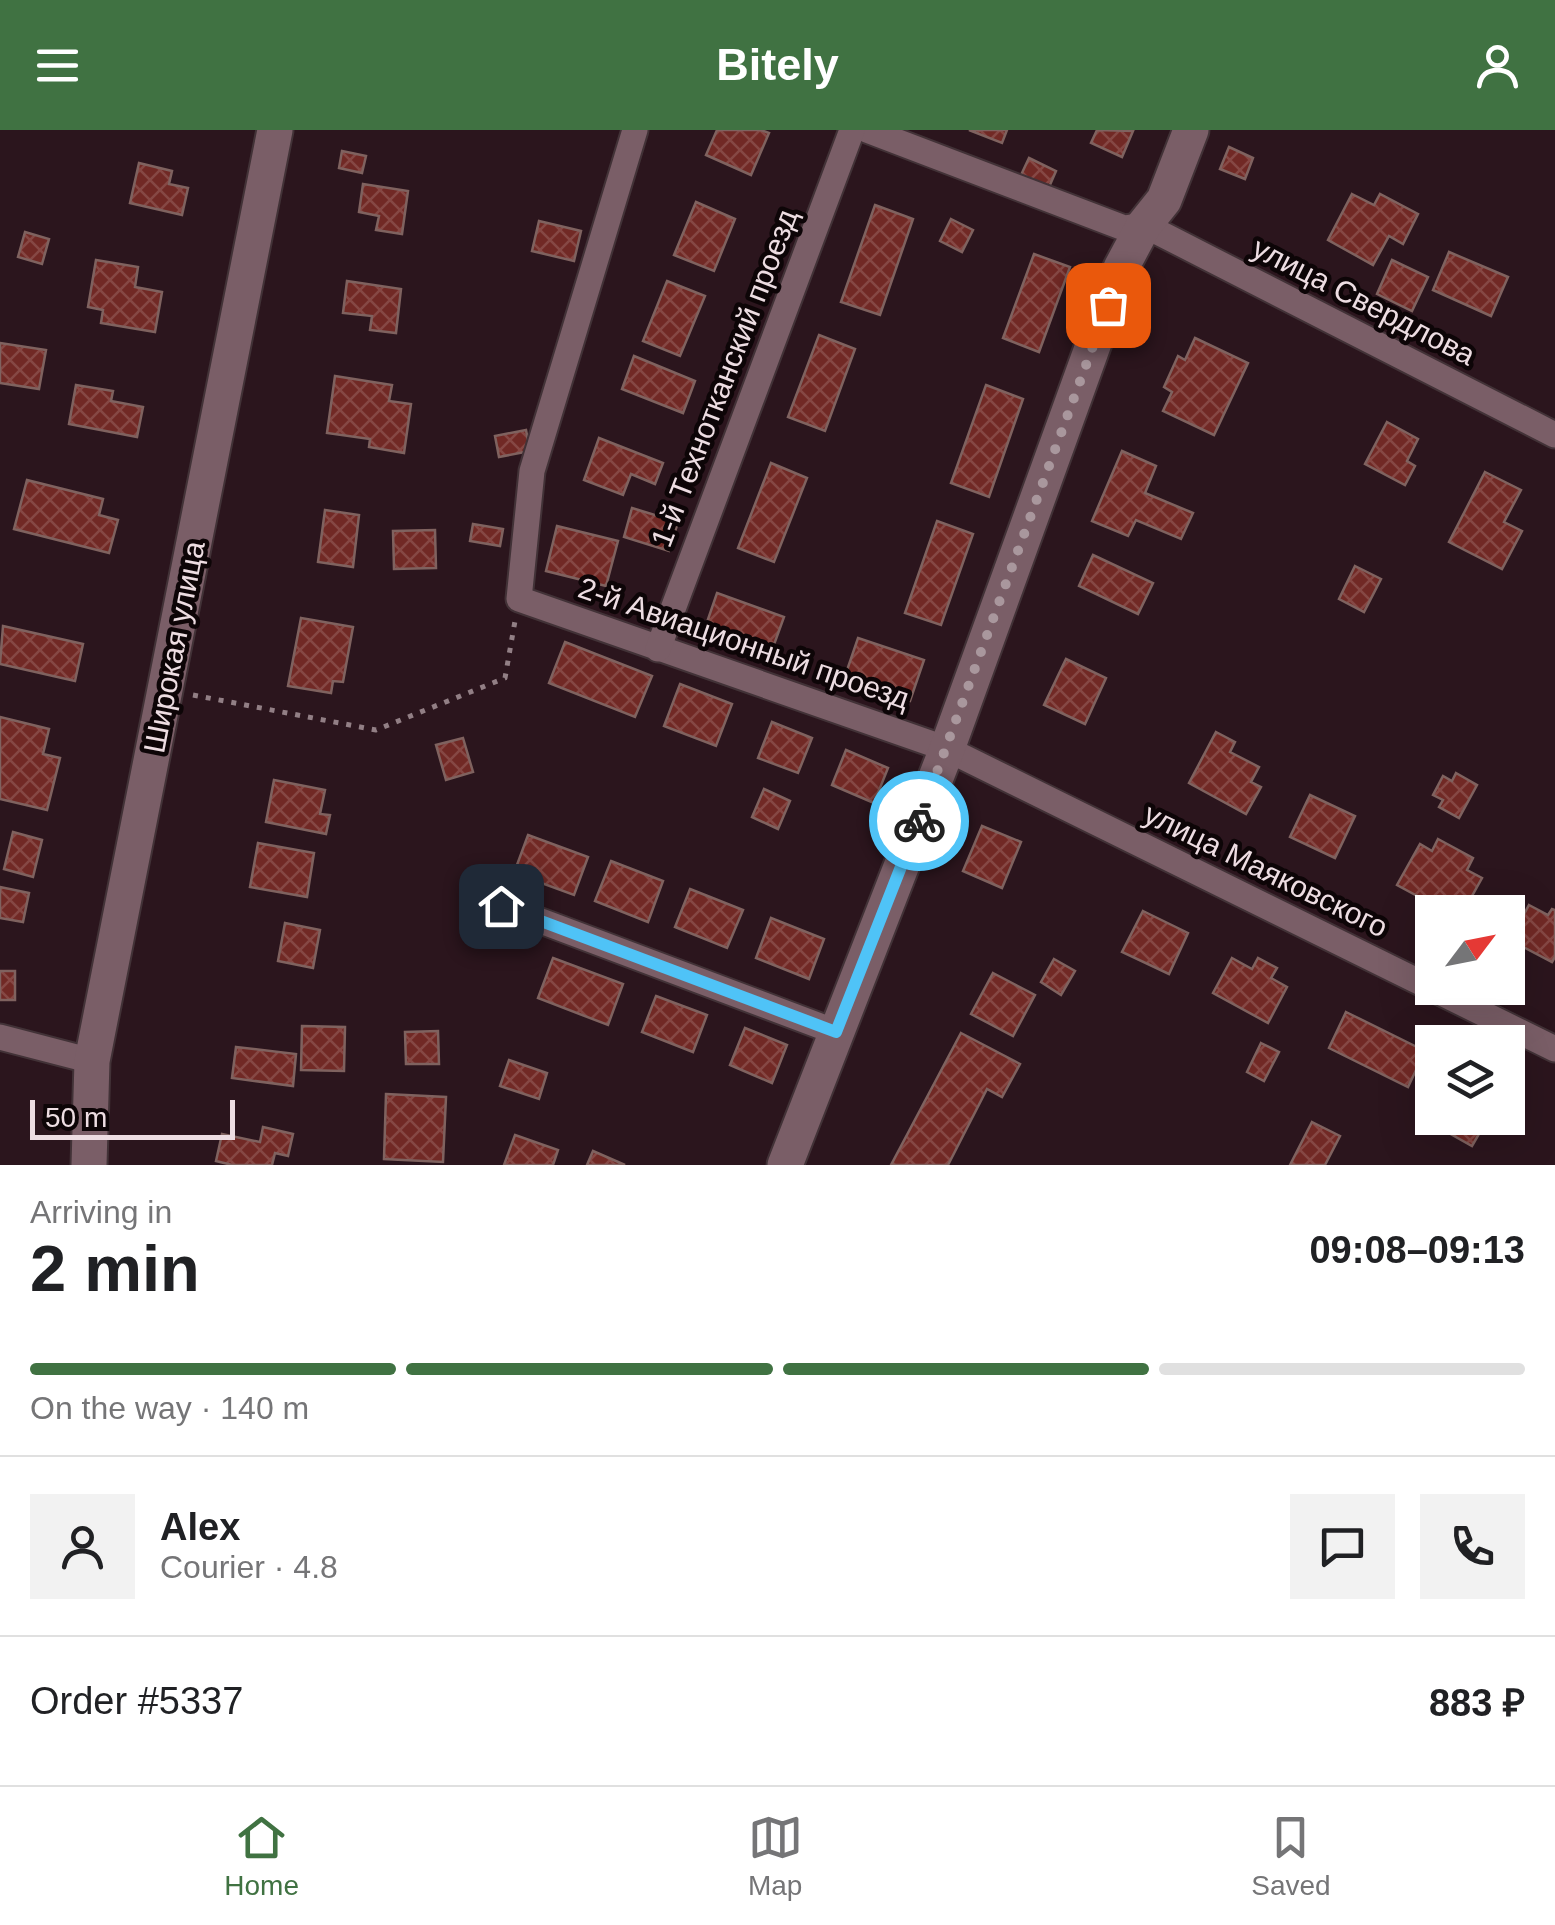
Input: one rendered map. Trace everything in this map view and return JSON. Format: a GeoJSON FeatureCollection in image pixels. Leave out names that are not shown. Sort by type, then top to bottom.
{"type":"FeatureCollection","features":[{"type":"Feature","properties":{"kind":"street","name":"Широкая улица"},"geometry":{"type":"LineString","coordinates":[[89,1165],[92,1061],[274,130]]}},
{"type":"Feature","properties":{"kind":"street"},"geometry":{"type":"LineString","coordinates":[[518,598],[532,471],[635,130]]}},
{"type":"Feature","properties":{"kind":"street","name":"1-й Технотканский проезд"},"geometry":{"type":"LineString","coordinates":[[658,649],[852,130]]}},
{"type":"Feature","properties":{"kind":"street","name":"улица Свердлова"},"geometry":{"type":"LineString","coordinates":[[867,130],[1124,228],[1144,225],[1555,435]]}},
{"type":"Feature","properties":{"kind":"street"},"geometry":{"type":"LineString","coordinates":[[785,1165],[947,749],[1122,268],[1144,225],[1164,200],[1191,130]]}},
{"type":"Feature","properties":{"kind":"street","name":"2-й Авиационный проезд"},"geometry":{"type":"LineString","coordinates":[[518,598],[947,749]]}},
{"type":"Feature","properties":{"kind":"street","name":"улица Маяковского"},"geometry":{"type":"LineString","coordinates":[[947,749],[1555,1050]]}},
{"type":"Feature","properties":{"kind":"street"},"geometry":{"type":"LineString","coordinates":[[501,906],[836,1032]]}},
{"type":"Feature","properties":{"kind":"street"},"geometry":{"type":"LineString","coordinates":[[0,1037],[92,1061]]}},
{"type":"Feature","properties":{"kind":"path"},"geometry":{"type":"LineString","coordinates":[[165,690],[376,730],[505,678],[518,598]]}},
{"type":"Feature","properties":{"kind":"building"},"geometry":{"type":"Polygon","coordinates":[[[717,130],[769,133],[751,175],[706,155],[717,130]]]}},
{"type":"Feature","properties":{"kind":"building"},"geometry":{"type":"Polygon","coordinates":[[[969,130],[1007,130],[1002,143],[969,130]]]}},
{"type":"Feature","properties":{"kind":"building"},"geometry":{"type":"Polygon","coordinates":[[[1097,130],[1133,131],[1122,157],[1091,143],[1097,130]]]}},
{"type":"Feature","properties":{"kind":"building"},"geometry":{"type":"Polygon","coordinates":[[[1229,147],[1253,158],[1245,179],[1220,169],[1229,147]]]}},
{"type":"Feature","properties":{"kind":"building"},"geometry":{"type":"Polygon","coordinates":[[[342,151],[366,156],[362,173],[339,168],[342,151]]]}},
{"type":"Feature","properties":{"kind":"building"},"geometry":{"type":"Polygon","coordinates":[[[1029,158],[1056,171],[1049,187],[1021,175],[1029,158]]]}},
{"type":"Feature","properties":{"kind":"building"},"geometry":{"type":"Polygon","coordinates":[[[139,163],[172,171],[169,184],[188,188],[182,215],[130,203],[139,163]]]}},
{"type":"Feature","properties":{"kind":"building"},"geometry":{"type":"Polygon","coordinates":[[[363,184],[408,191],[402,234],[376,230],[379,216],[359,212],[363,184]]]}},
{"type":"Feature","properties":{"kind":"building"},"geometry":{"type":"Polygon","coordinates":[[[1352,194],[1374,205],[1380,194],[1418,214],[1403,244],[1389,236],[1373,265],[1328,240],[1352,194]]]}},
{"type":"Feature","properties":{"kind":"building"},"geometry":{"type":"Polygon","coordinates":[[[696,202],[735,219],[714,271],[674,255],[696,202]]]}},
{"type":"Feature","properties":{"kind":"building"},"geometry":{"type":"Polygon","coordinates":[[[875,205],[913,219],[880,315],[841,302],[875,205]]]}},
{"type":"Feature","properties":{"kind":"building"},"geometry":{"type":"Polygon","coordinates":[[[951,219],[973,230],[962,252],[940,241],[951,219]]]}},
{"type":"Feature","properties":{"kind":"building"},"geometry":{"type":"Polygon","coordinates":[[[539,221],[581,231],[574,261],[532,251],[539,221]]]}},
{"type":"Feature","properties":{"kind":"building"},"geometry":{"type":"Polygon","coordinates":[[[25,232],[49,239],[42,264],[18,257],[25,232]]]}},
{"type":"Feature","properties":{"kind":"building"},"geometry":{"type":"Polygon","coordinates":[[[1449,252],[1508,277],[1491,316],[1433,290],[1449,252]]]}},
{"type":"Feature","properties":{"kind":"building"},"geometry":{"type":"Polygon","coordinates":[[[1034,254],[1070,267],[1039,352],[1003,338],[1034,254]]]}},
{"type":"Feature","properties":{"kind":"building"},"geometry":{"type":"Polygon","coordinates":[[[96,260],[138,267],[135,287],[162,292],[155,332],[101,323],[103,310],[88,307],[96,260]]]}},
{"type":"Feature","properties":{"kind":"building"},"geometry":{"type":"Polygon","coordinates":[[[1392,260],[1428,277],[1412,311],[1377,294],[1392,260]]]}},
{"type":"Feature","properties":{"kind":"building"},"geometry":{"type":"Polygon","coordinates":[[[347,281],[401,289],[396,333],[370,330],[372,316],[343,313],[347,281]]]}},
{"type":"Feature","properties":{"kind":"building"},"geometry":{"type":"Polygon","coordinates":[[[667,281],[705,296],[680,356],[643,341],[667,281]]]}},
{"type":"Feature","properties":{"kind":"building"},"geometry":{"type":"Polygon","coordinates":[[[819,335],[855,349],[825,431],[788,417],[819,335]]]}},
{"type":"Feature","properties":{"kind":"building"},"geometry":{"type":"Polygon","coordinates":[[[1195,338],[1248,363],[1214,435],[1163,411],[1172,392],[1164,387],[1178,356],[1185,360],[1195,338]]]}},
{"type":"Feature","properties":{"kind":"building"},"geometry":{"type":"Polygon","coordinates":[[[0,343],[46,350],[39,389],[0,383],[0,343]]]}},
{"type":"Feature","properties":{"kind":"building"},"geometry":{"type":"Polygon","coordinates":[[[634,356],[695,381],[683,413],[622,389],[634,356]]]}},
{"type":"Feature","properties":{"kind":"building"},"geometry":{"type":"Polygon","coordinates":[[[335,376],[392,385],[389,401],[411,404],[404,453],[369,447],[370,439],[327,433],[335,376]]]}},
{"type":"Feature","properties":{"kind":"building"},"geometry":{"type":"Polygon","coordinates":[[[76,385],[113,391],[111,401],[143,407],[137,437],[69,424],[76,385]]]}},
{"type":"Feature","properties":{"kind":"building"},"geometry":{"type":"Polygon","coordinates":[[[986,385],[1023,399],[989,497],[951,483],[986,385]]]}},
{"type":"Feature","properties":{"kind":"building"},"geometry":{"type":"Polygon","coordinates":[[[1387,422],[1418,439],[1407,461],[1415,466],[1405,485],[1365,464],[1387,422]]]}},
{"type":"Feature","properties":{"kind":"building"},"geometry":{"type":"Polygon","coordinates":[[[526,430],[530,451],[499,457],[495,436],[526,430]]]}},
{"type":"Feature","properties":{"kind":"building"},"geometry":{"type":"Polygon","coordinates":[[[599,438],[663,463],[655,484],[631,474],[623,495],[584,480],[599,438]]]}},
{"type":"Feature","properties":{"kind":"building"},"geometry":{"type":"Polygon","coordinates":[[[1122,451],[1156,466],[1145,493],[1193,513],[1181,539],[1136,520],[1128,536],[1092,521],[1122,451]]]}},
{"type":"Feature","properties":{"kind":"building"},"geometry":{"type":"Polygon","coordinates":[[[771,463],[807,478],[774,562],[738,548],[771,463]]]}},
{"type":"Feature","properties":{"kind":"building"},"geometry":{"type":"Polygon","coordinates":[[[1485,472],[1521,490],[1504,522],[1522,531],[1502,569],[1449,542],[1485,472]]]}},
{"type":"Feature","properties":{"kind":"building"},"geometry":{"type":"Polygon","coordinates":[[[27,480],[103,499],[99,515],[118,520],[109,553],[14,529],[27,480]]]}},
{"type":"Feature","properties":{"kind":"building"},"geometry":{"type":"Polygon","coordinates":[[[632,508],[678,522],[669,551],[624,537],[632,508]]]}},
{"type":"Feature","properties":{"kind":"building"},"geometry":{"type":"Polygon","coordinates":[[[325,510],[359,515],[353,567],[318,562],[325,510]]]}},
{"type":"Feature","properties":{"kind":"building"},"geometry":{"type":"Polygon","coordinates":[[[937,521],[973,534],[941,625],[905,613],[937,521]]]}},
{"type":"Feature","properties":{"kind":"building"},"geometry":{"type":"Polygon","coordinates":[[[473,524],[503,529],[500,546],[470,541],[473,524]]]}},
{"type":"Feature","properties":{"kind":"building"},"geometry":{"type":"Polygon","coordinates":[[[557,526],[618,541],[606,586],[546,571],[557,526]]]}},
{"type":"Feature","properties":{"kind":"building"},"geometry":{"type":"Polygon","coordinates":[[[435,530],[436,568],[394,569],[393,531],[435,530]]]}},
{"type":"Feature","properties":{"kind":"building"},"geometry":{"type":"Polygon","coordinates":[[[1093,555],[1153,583],[1138,614],[1079,586],[1093,555]]]}},
{"type":"Feature","properties":{"kind":"building"},"geometry":{"type":"Polygon","coordinates":[[[1355,566],[1381,579],[1364,612],[1339,599],[1355,566]]]}},
{"type":"Feature","properties":{"kind":"building"},"geometry":{"type":"Polygon","coordinates":[[[717,593],[784,617],[771,653],[705,628],[717,593]]]}},
{"type":"Feature","properties":{"kind":"building"},"geometry":{"type":"Polygon","coordinates":[[[301,618],[353,627],[343,682],[333,681],[331,693],[288,686],[301,618]]]}},
{"type":"Feature","properties":{"kind":"building"},"geometry":{"type":"Polygon","coordinates":[[[3,626],[83,644],[75,681],[0,664],[3,626]]]}},
{"type":"Feature","properties":{"kind":"building"},"geometry":{"type":"Polygon","coordinates":[[[858,638],[924,660],[910,701],[844,679],[858,638]]]}},
{"type":"Feature","properties":{"kind":"building"},"geometry":{"type":"Polygon","coordinates":[[[565,642],[652,676],[635,717],[549,683],[565,642]]]}},
{"type":"Feature","properties":{"kind":"building"},"geometry":{"type":"Polygon","coordinates":[[[1066,659],[1106,678],[1085,724],[1044,705],[1066,659]]]}},
{"type":"Feature","properties":{"kind":"building"},"geometry":{"type":"Polygon","coordinates":[[[680,684],[732,704],[716,746],[664,726],[680,684]]]}},
{"type":"Feature","properties":{"kind":"building"},"geometry":{"type":"Polygon","coordinates":[[[0,717],[49,729],[43,754],[60,758],[47,810],[0,799],[0,717]]]}},
{"type":"Feature","properties":{"kind":"building"},"geometry":{"type":"Polygon","coordinates":[[[772,722],[812,738],[798,773],[758,758],[772,722]]]}},
{"type":"Feature","properties":{"kind":"building"},"geometry":{"type":"Polygon","coordinates":[[[1216,732],[1235,742],[1230,752],[1259,767],[1251,782],[1261,787],[1246,814],[1189,783],[1216,732]]]}},
{"type":"Feature","properties":{"kind":"building"},"geometry":{"type":"Polygon","coordinates":[[[463,738],[473,772],[446,780],[436,745],[463,738]]]}},
{"type":"Feature","properties":{"kind":"building"},"geometry":{"type":"Polygon","coordinates":[[[846,750],[888,768],[874,803],[832,785],[846,750]]]}},
{"type":"Feature","properties":{"kind":"building"},"geometry":{"type":"Polygon","coordinates":[[[1456,773],[1477,785],[1459,818],[1439,807],[1443,800],[1433,795],[1443,776],[1452,781],[1456,773]]]}},
{"type":"Feature","properties":{"kind":"building"},"geometry":{"type":"Polygon","coordinates":[[[274,780],[325,790],[320,814],[330,815],[326,834],[266,822],[274,780]]]}},
{"type":"Feature","properties":{"kind":"building"},"geometry":{"type":"Polygon","coordinates":[[[764,789],[790,801],[778,829],[752,817],[764,789]]]}},
{"type":"Feature","properties":{"kind":"building"},"geometry":{"type":"Polygon","coordinates":[[[1310,795],[1355,816],[1335,858],[1290,837],[1310,795]]]}},
{"type":"Feature","properties":{"kind":"building"},"geometry":{"type":"Polygon","coordinates":[[[982,826],[1021,842],[1002,888],[963,871],[982,826]]]}},
{"type":"Feature","properties":{"kind":"building"},"geometry":{"type":"Polygon","coordinates":[[[13,832],[42,840],[33,877],[4,869],[13,832]]]}},
{"type":"Feature","properties":{"kind":"building"},"geometry":{"type":"Polygon","coordinates":[[[528,835],[588,857],[574,895],[514,873],[528,835]]]}},
{"type":"Feature","properties":{"kind":"building"},"geometry":{"type":"Polygon","coordinates":[[[1438,839],[1473,858],[1467,870],[1482,878],[1472,895],[1416,895],[1397,885],[1420,844],[1432,851],[1438,839]]]}},
{"type":"Feature","properties":{"kind":"building"},"geometry":{"type":"Polygon","coordinates":[[[258,843],[314,853],[307,897],[250,887],[258,843]]]}},
{"type":"Feature","properties":{"kind":"building"},"geometry":{"type":"Polygon","coordinates":[[[611,861],[663,881],[648,922],[595,901],[611,861]]]}},
{"type":"Feature","properties":{"kind":"building"},"geometry":{"type":"Polygon","coordinates":[[[0,887],[29,893],[23,922],[0,918],[0,887]]]}},
{"type":"Feature","properties":{"kind":"building"},"geometry":{"type":"Polygon","coordinates":[[[690,889],[743,910],[727,948],[675,927],[690,889]]]}},
{"type":"Feature","properties":{"kind":"building"},"geometry":{"type":"Polygon","coordinates":[[[1529,905],[1548,915],[1555,910],[1552,962],[1525,948],[1525,912],[1529,905]]]}},
{"type":"Feature","properties":{"kind":"building"},"geometry":{"type":"Polygon","coordinates":[[[1143,911],[1188,933],[1169,974],[1122,952],[1143,911]]]}},
{"type":"Feature","properties":{"kind":"building"},"geometry":{"type":"Polygon","coordinates":[[[771,918],[824,939],[809,979],[756,958],[771,918]]]}},
{"type":"Feature","properties":{"kind":"building"},"geometry":{"type":"Polygon","coordinates":[[[285,923],[320,930],[313,968],[278,961],[285,923]]]}},
{"type":"Feature","properties":{"kind":"building"},"geometry":{"type":"Polygon","coordinates":[[[553,958],[623,984],[608,1025],[538,998],[553,958]]]}},
{"type":"Feature","properties":{"kind":"building"},"geometry":{"type":"Polygon","coordinates":[[[1232,958],[1252,969],[1258,958],[1277,968],[1271,978],[1287,987],[1268,1023],[1213,993],[1232,958]]]}},
{"type":"Feature","properties":{"kind":"building"},"geometry":{"type":"Polygon","coordinates":[[[1054,959],[1075,971],[1061,995],[1041,982],[1054,959]]]}},
{"type":"Feature","properties":{"kind":"building"},"geometry":{"type":"Polygon","coordinates":[[[0,971],[15,971],[15,1000],[0,1000],[0,971]]]}},
{"type":"Feature","properties":{"kind":"building"},"geometry":{"type":"Polygon","coordinates":[[[993,973],[1035,995],[1013,1036],[971,1014],[993,973]]]}},
{"type":"Feature","properties":{"kind":"building"},"geometry":{"type":"Polygon","coordinates":[[[656,996],[707,1015],[693,1052],[642,1032],[656,996]]]}},
{"type":"Feature","properties":{"kind":"building"},"geometry":{"type":"Polygon","coordinates":[[[1346,1012],[1415,1046],[1415,1072],[1408,1087],[1329,1048],[1346,1012]]]}},
{"type":"Feature","properties":{"kind":"building"},"geometry":{"type":"Polygon","coordinates":[[[302,1026],[345,1027],[344,1071],[301,1070],[302,1026]]]}},
{"type":"Feature","properties":{"kind":"building"},"geometry":{"type":"Polygon","coordinates":[[[745,1028],[787,1045],[772,1083],[730,1065],[745,1028]]]}},
{"type":"Feature","properties":{"kind":"building"},"geometry":{"type":"Polygon","coordinates":[[[438,1031],[439,1064],[406,1064],[405,1032],[438,1031]]]}},
{"type":"Feature","properties":{"kind":"building"},"geometry":{"type":"Polygon","coordinates":[[[961,1033],[1020,1064],[1002,1097],[987,1089],[948,1165],[891,1165],[961,1033]]]}},
{"type":"Feature","properties":{"kind":"building"},"geometry":{"type":"Polygon","coordinates":[[[1261,1043],[1279,1052],[1264,1081],[1247,1072],[1261,1043]]]}},
{"type":"Feature","properties":{"kind":"building"},"geometry":{"type":"Polygon","coordinates":[[[236,1047],[296,1054],[293,1086],[232,1078],[236,1047]]]}},
{"type":"Feature","properties":{"kind":"building"},"geometry":{"type":"Polygon","coordinates":[[[509,1060],[547,1073],[539,1099],[500,1086],[509,1060]]]}},
{"type":"Feature","properties":{"kind":"building"},"geometry":{"type":"Polygon","coordinates":[[[386,1094],[446,1097],[443,1162],[384,1159],[386,1094]]]}},
{"type":"Feature","properties":{"kind":"building"},"geometry":{"type":"Polygon","coordinates":[[[1312,1122],[1340,1136],[1325,1165],[1290,1165],[1312,1122]]]}},
{"type":"Feature","properties":{"kind":"building"},"geometry":{"type":"Polygon","coordinates":[[[263,1127],[293,1134],[288,1156],[275,1153],[272,1165],[216,1161],[222,1134],[260,1142],[263,1127]]]}},
{"type":"Feature","properties":{"kind":"building"},"geometry":{"type":"Polygon","coordinates":[[[515,1135],[558,1150],[553,1165],[504,1165],[515,1135]]]}},
{"type":"Feature","properties":{"kind":"building"},"geometry":{"type":"Polygon","coordinates":[[[1452,1135],[1478,1135],[1472,1146],[1452,1135]]]}},
{"type":"Feature","properties":{"kind":"building"},"geometry":{"type":"Polygon","coordinates":[[[593,1151],[625,1165],[587,1165],[593,1151]]]}},
{"type":"Feature","properties":{"kind":"way so far"},"geometry":{"type":"LineString","coordinates":[[919,821],[1108,305]]}},
{"type":"Feature","properties":{"kind":"route"},"geometry":{"type":"LineString","coordinates":[[501,906],[836,1032],[919,821]]}}]}
